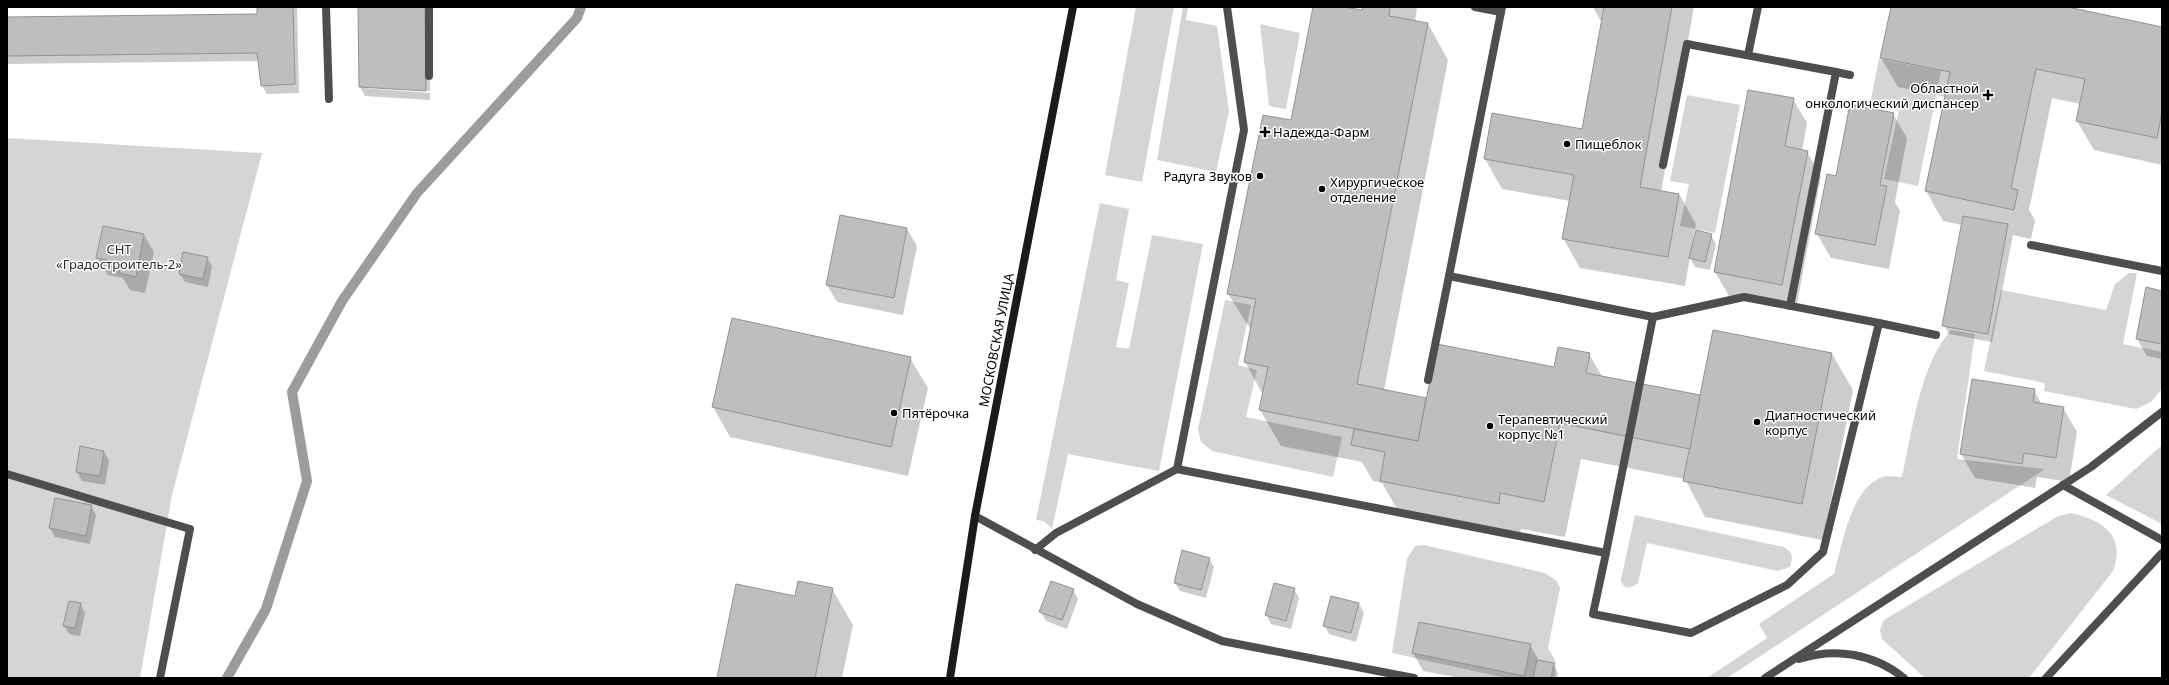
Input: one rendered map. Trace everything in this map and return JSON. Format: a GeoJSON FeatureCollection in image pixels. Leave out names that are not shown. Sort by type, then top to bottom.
{"type":"FeatureCollection","features":[{"type":"Feature","properties":{"kind":"main road","name":"МОСКОВСКАЯ УЛИЦА"},"geometry":{"type":"LineString","coordinates":[[950,678],[975,516],[1073,7]]}},
{"type":"Feature","properties":{"kind":"lane"},"geometry":{"type":"LineString","coordinates":[[326,7],[329,99]]}},
{"type":"Feature","properties":{"kind":"lane"},"geometry":{"type":"LineString","coordinates":[[429,7],[429,76]]}},
{"type":"Feature","properties":{"kind":"lane"},"geometry":{"type":"LineString","coordinates":[[1177,470],[1244,130],[1227,7]]}},
{"type":"Feature","properties":{"kind":"lane"},"geometry":{"type":"LineString","coordinates":[[1428,380],[1502,10],[1475,7]]}},
{"type":"Feature","properties":{"kind":"lane"},"geometry":{"type":"LineString","coordinates":[[1748,56],[1758,7]]}},
{"type":"Feature","properties":{"kind":"lane"},"geometry":{"type":"LineString","coordinates":[[1663,166],[1688,44],[1850,75]]}},
{"type":"Feature","properties":{"kind":"lane"},"geometry":{"type":"LineString","coordinates":[[1790,306],[1836,72]]}},
{"type":"Feature","properties":{"kind":"lane"},"geometry":{"type":"LineString","coordinates":[[2031,245],[2162,271]]}},
{"type":"Feature","properties":{"kind":"lane"},"geometry":{"type":"LineString","coordinates":[[1449,276],[1653,317],[1744,297],[1936,335]]}},
{"type":"Feature","properties":{"kind":"lane"},"geometry":{"type":"LineString","coordinates":[[1653,317],[1593,614],[1691,633],[1787,585],[1824,552],[1879,323]]}},
{"type":"Feature","properties":{"kind":"lane"},"geometry":{"type":"LineString","coordinates":[[1765,678],[2091,467],[2162,412]]}},
{"type":"Feature","properties":{"kind":"lane"},"geometry":{"type":"LineString","coordinates":[[1035,550],[1056,533],[1177,470],[1606,553]]}},
{"type":"Feature","properties":{"kind":"lane"},"geometry":{"type":"LineString","coordinates":[[7,474],[190,529],[160,678]]}},
{"type":"Feature","properties":{"kind":"lane"},"geometry":{"type":"LineString","coordinates":[[2063,485],[2162,540]]}},
{"type":"Feature","properties":{"kind":"lane"},"geometry":{"type":"LineString","coordinates":[[975,516],[1035,550],[1137,604],[1222,641],[1414,678]]}},
{"type":"Feature","properties":{"kind":"lane"},"geometry":{"type":"LineString","coordinates":[[2046,678],[2162,553]]}},
{"type":"Feature","properties":{"kind":"lane"},"geometry":{"type":"LineString","coordinates":[[1779,669],[1806,657],[1826,654],[1846,654],[1875,660],[1904,678]]}},
{"type":"Feature","properties":{"kind":"green space"},"geometry":{"type":"Polygon","coordinates":[[[1136,7],[1174,7],[1142,182],[1105,175],[1136,7]]]}},
{"type":"Feature","properties":{"kind":"green space"},"geometry":{"type":"Polygon","coordinates":[[[1183,7],[1188,7],[1186,20],[1217,26],[1229,111],[1216,172],[1157,160],[1183,7]]]}},
{"type":"Feature","properties":{"kind":"green space"},"geometry":{"type":"Polygon","coordinates":[[[1260,24],[1300,33],[1286,109],[1269,106],[1260,24]]]}},
{"type":"Feature","properties":{"kind":"green space"},"geometry":{"type":"Polygon","coordinates":[[[1879,59],[1941,71],[1918,186],[1884,179],[1899,110],[1870,104],[1879,59]]]}},
{"type":"Feature","properties":{"kind":"green space"},"geometry":{"type":"Polygon","coordinates":[[[1687,95],[1740,105],[1715,233],[1680,226],[1689,184],[1670,181],[1687,95]]]}},
{"type":"Feature","properties":{"kind":"green space","name":"СНТ «Градостроитель-2»"},"geometry":{"type":"Polygon","coordinates":[[[7,138],[262,153],[172,495],[140,678],[7,678],[7,138]]]}},
{"type":"Feature","properties":{"kind":"green space"},"geometry":{"type":"Polygon","coordinates":[[[1100,203],[1129,209],[1116,280],[1129,283],[1116,347],[1129,349],[1152,235],[1203,244],[1159,471],[1068,454],[1052,529],[1044,521],[1036,520],[1100,203]]]}},
{"type":"Feature","properties":{"kind":"green space"},"geometry":{"type":"Polygon","coordinates":[[[2129,273],[2137,273],[2123,344],[2162,352],[2162,389],[2151,402],[2136,409],[2044,391],[2045,383],[1984,371],[2001,290],[2106,310],[2115,284],[2129,273]]]}},
{"type":"Feature","properties":{"kind":"green space"},"geometry":{"type":"Polygon","coordinates":[[[1225,300],[1251,305],[1238,365],[1257,370],[1246,417],[1342,437],[1333,477],[1212,451],[1201,442],[1198,429],[1225,300]]]}},
{"type":"Feature","properties":{"kind":"green space"},"geometry":{"type":"Polygon","coordinates":[[[1951,330],[1975,334],[1957,459],[2045,469],[1727,678],[1707,678],[1767,638],[1759,624],[1834,574],[1849,520],[1861,495],[1870,485],[1880,478],[1888,476],[1902,477],[1914,420],[1925,380],[1940,344],[1951,330]]]}},
{"type":"Feature","properties":{"kind":"green space"},"geometry":{"type":"Polygon","coordinates":[[[2162,445],[2162,524],[2106,495],[2162,445]]]}},
{"type":"Feature","properties":{"kind":"green space"},"geometry":{"type":"Polygon","coordinates":[[[2071,513],[2093,520],[2102,525],[2109,532],[2114,539],[2116,548],[2116,559],[2113,571],[2029,678],[1925,678],[1882,639],[1880,630],[1884,620],[2058,516],[2071,513]]]}},
{"type":"Feature","properties":{"kind":"green space"},"geometry":{"type":"Polygon","coordinates":[[[1635,515],[1784,547],[1792,556],[1790,567],[1778,571],[1647,543],[1638,583],[1630,587],[1625,587],[1621,579],[1635,515]]]}},
{"type":"Feature","properties":{"kind":"green space"},"geometry":{"type":"Polygon","coordinates":[[[1424,545],[1545,573],[1557,581],[1560,588],[1548,648],[1556,662],[1555,678],[1506,678],[1392,653],[1407,559],[1415,546],[1424,545]]]}},
{"type":"Feature","properties":{"kind":"building"},"geometry":{"type":"Polygon","coordinates":[[[257,7],[293,7],[295,84],[261,86],[257,53],[7,56],[7,17],[257,14],[257,7]]]}},
{"type":"Feature","properties":{"kind":"building"},"geometry":{"type":"Polygon","coordinates":[[[358,7],[425,7],[426,91],[359,87],[358,7]]]}},
{"type":"Feature","properties":{"kind":"building","name":"Хирургическое отделение"},"geometry":{"type":"Polygon","coordinates":[[[1313,7],[1345,7],[1362,10],[1362,7],[1390,7],[1389,16],[1428,23],[1357,384],[1426,398],[1418,441],[1259,410],[1268,367],[1244,362],[1256,299],[1227,294],[1263,115],[1291,120],[1313,7]]]}},
{"type":"Feature","properties":{"kind":"building","name":"Пищеблок"},"geometry":{"type":"Polygon","coordinates":[[[1604,7],[1672,7],[1640,187],[1679,194],[1668,257],[1562,239],[1574,175],[1484,159],[1492,113],[1582,129],[1604,7]]]}},
{"type":"Feature","properties":{"kind":"building","name":"Областной онкологический диспансер"},"geometry":{"type":"Polygon","coordinates":[[[1891,7],[2068,7],[2162,27],[2162,112],[2157,138],[2076,121],[2085,79],[2036,69],[2011,188],[2018,190],[2014,210],[1925,191],[1950,72],[1880,58],[1891,7]]]}},
{"type":"Feature","properties":{"kind":"building"},"geometry":{"type":"Polygon","coordinates":[[[1748,90],[1794,98],[1785,146],[1808,151],[1782,285],[1714,272],[1748,90]]]}},
{"type":"Feature","properties":{"kind":"building"},"geometry":{"type":"Polygon","coordinates":[[[1850,104],[1894,113],[1880,185],[1887,186],[1875,245],[1815,234],[1827,174],[1836,176],[1850,104]]]}},
{"type":"Feature","properties":{"kind":"building"},"geometry":{"type":"Polygon","coordinates":[[[840,215],[907,228],[894,298],[826,285],[840,215]]]}},
{"type":"Feature","properties":{"kind":"building"},"geometry":{"type":"Polygon","coordinates":[[[1963,216],[2008,224],[1988,334],[1942,326],[1963,216]]]}},
{"type":"Feature","properties":{"kind":"building"},"geometry":{"type":"Polygon","coordinates":[[[103,226],[144,234],[136,277],[119,273],[121,263],[96,258],[103,226]]]}},
{"type":"Feature","properties":{"kind":"building"},"geometry":{"type":"Polygon","coordinates":[[[1696,230],[1712,234],[1705,262],[1689,258],[1696,230]]]}},
{"type":"Feature","properties":{"kind":"building"},"geometry":{"type":"Polygon","coordinates":[[[183,252],[208,257],[203,279],[179,274],[183,252]]]}},
{"type":"Feature","properties":{"kind":"building"},"geometry":{"type":"Polygon","coordinates":[[[2146,287],[2162,291],[2162,344],[2136,339],[2146,287]]]}},
{"type":"Feature","properties":{"kind":"building"},"geometry":{"type":"Polygon","coordinates":[[[732,318],[911,357],[891,447],[712,407],[732,318]]]}},
{"type":"Feature","properties":{"kind":"building","name":"Диагностический корпус"},"geometry":{"type":"Polygon","coordinates":[[[1713,330],[1832,353],[1802,504],[1683,481],[1713,330]]]}},
{"type":"Feature","properties":{"kind":"building","name":"Терапевтический корпус №1"},"geometry":{"type":"Polygon","coordinates":[[[1437,344],[1554,367],[1558,347],[1590,353],[1586,373],[1700,395],[1690,449],[1560,423],[1544,502],[1500,493],[1499,504],[1380,481],[1385,452],[1351,445],[1354,429],[1418,441],[1437,344]]]}},
{"type":"Feature","properties":{"kind":"building"},"geometry":{"type":"Polygon","coordinates":[[[1972,379],[2035,389],[2033,402],[2064,407],[2056,458],[2024,453],[2022,464],[1960,454],[1972,379]]]}},
{"type":"Feature","properties":{"kind":"building"},"geometry":{"type":"Polygon","coordinates":[[[80,446],[104,451],[100,476],[76,472],[80,446]]]}},
{"type":"Feature","properties":{"kind":"building"},"geometry":{"type":"Polygon","coordinates":[[[55,498],[92,505],[86,536],[49,528],[55,498]]]}},
{"type":"Feature","properties":{"kind":"building"},"geometry":{"type":"Polygon","coordinates":[[[1182,550],[1210,558],[1201,590],[1174,583],[1182,550]]]}},
{"type":"Feature","properties":{"kind":"building"},"geometry":{"type":"Polygon","coordinates":[[[798,581],[833,588],[815,678],[717,678],[736,584],[795,596],[798,581]]]}},
{"type":"Feature","properties":{"kind":"building"},"geometry":{"type":"Polygon","coordinates":[[[1051,581],[1074,589],[1062,620],[1039,612],[1051,581]]]}},
{"type":"Feature","properties":{"kind":"building"},"geometry":{"type":"Polygon","coordinates":[[[1274,583],[1295,588],[1286,621],[1265,615],[1274,583]]]}},
{"type":"Feature","properties":{"kind":"building"},"geometry":{"type":"Polygon","coordinates":[[[1331,596],[1359,603],[1351,633],[1323,626],[1331,596]]]}},
{"type":"Feature","properties":{"kind":"building"},"geometry":{"type":"Polygon","coordinates":[[[69,601],[81,603],[75,628],[63,626],[69,601]]]}},
{"type":"Feature","properties":{"kind":"building"},"geometry":{"type":"Polygon","coordinates":[[[1419,622],[1531,644],[1524,676],[1412,653],[1419,622]]]}},
{"type":"Feature","properties":{"kind":"building"},"geometry":{"type":"Polygon","coordinates":[[[1537,660],[1554,663],[1551,678],[1533,678],[1537,660]]]}},
{"type":"Feature","properties":{"kind":"waterway"},"geometry":{"type":"LineString","coordinates":[[227,678],[266,609],[307,481],[292,392],[342,301],[417,193],[577,18],[581,7]]}},
{"type":"Feature","properties":{"kind":"place","name":"Областной онкологический диспансер"},"geometry":{"type":"Point","coordinates":[1988,95]}},
{"type":"Feature","properties":{"kind":"place","name":"Надежда-Фарм"},"geometry":{"type":"Point","coordinates":[1265,132]}},
{"type":"Feature","properties":{"kind":"place","name":"Пищеблок"},"geometry":{"type":"Point","coordinates":[1567,144]}},
{"type":"Feature","properties":{"kind":"place","name":"Радуга Звуков"},"geometry":{"type":"Point","coordinates":[1260,176]}},
{"type":"Feature","properties":{"kind":"place","name":"Хирургическое отделение"},"geometry":{"type":"Point","coordinates":[1322,189]}},
{"type":"Feature","properties":{"kind":"place","name":"Пятёрочка"},"geometry":{"type":"Point","coordinates":[894,413]}},
{"type":"Feature","properties":{"kind":"place","name":"Диагностический корпус"},"geometry":{"type":"Point","coordinates":[1757,422]}},
{"type":"Feature","properties":{"kind":"place","name":"Терапевтический корпус №1"},"geometry":{"type":"Point","coordinates":[1490,426]}}]}
